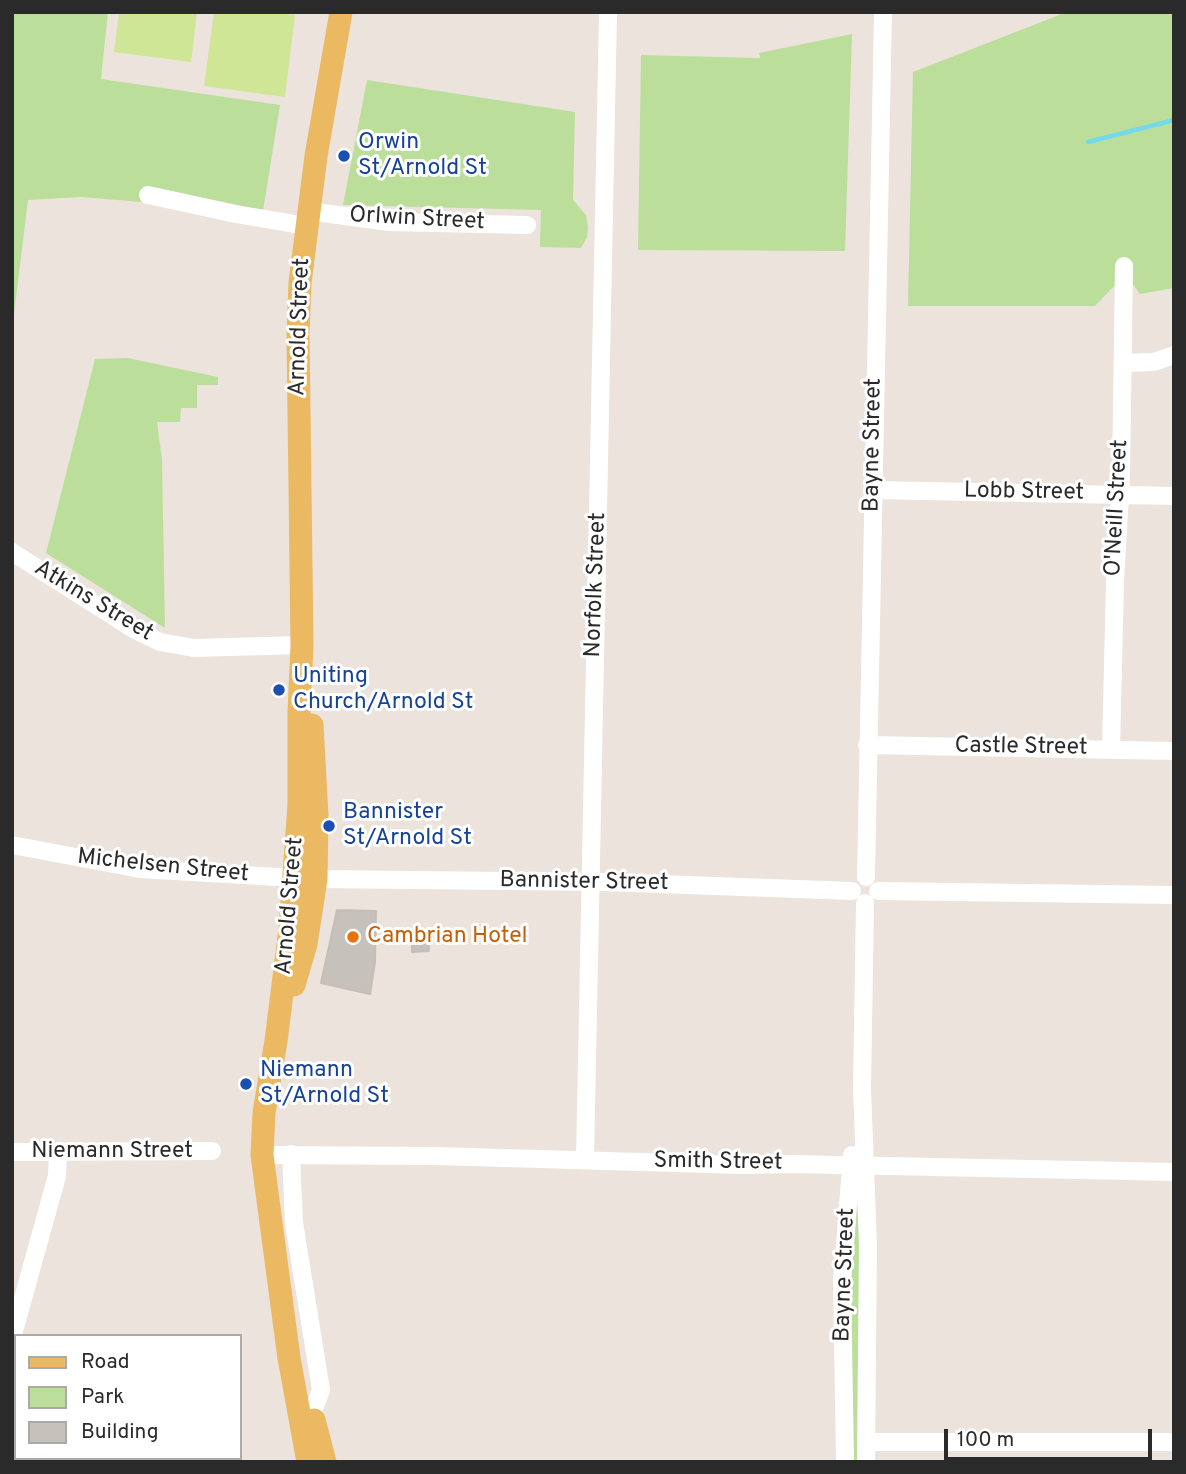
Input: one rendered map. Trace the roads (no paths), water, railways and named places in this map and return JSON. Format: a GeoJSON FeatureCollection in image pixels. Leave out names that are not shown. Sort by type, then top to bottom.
{"type":"FeatureCollection","features":[{"type":"Feature","properties":{"kind":"main road","name":"Arnold Street"},"geometry":{"type":"LineString","coordinates":[[308,1462],[289,1358],[261,1155],[264,1113],[305,879],[299,806],[302,645],[298,334],[300,283],[307,218],[341,12]]}},
{"type":"Feature","properties":{"kind":"main road","name":"Arnold Street"},"geometry":{"type":"LineString","coordinates":[[285,1316],[325,1462]]}},
{"type":"Feature","properties":{"kind":"street","name":"Norfolk Street"},"geometry":{"type":"LineString","coordinates":[[585,1159],[608,12]]}},
{"type":"Feature","properties":{"kind":"street","name":"Bayne Street"},"geometry":{"type":"LineString","coordinates":[[866,1462],[868,1245],[853,1136],[862,1089],[870,891],[867,745],[883,12]]}},
{"type":"Feature","properties":{"kind":"street","name":"Orlwin Street"},"geometry":{"type":"LineString","coordinates":[[148,195],[236,214],[399,223],[527,225]]}},
{"type":"Feature","properties":{"kind":"street","name":"O'Neill Street"},"geometry":{"type":"LineString","coordinates":[[1111,749],[1125,266]]}},
{"type":"Feature","properties":{"kind":"street"},"geometry":{"type":"LineString","coordinates":[[1124,363],[1154,362],[1174,355]]}},
{"type":"Feature","properties":{"kind":"street","name":"Lobb Street"},"geometry":{"type":"LineString","coordinates":[[874,491],[1174,496]]}},
{"type":"Feature","properties":{"kind":"street","name":"Atkins Street"},"geometry":{"type":"LineString","coordinates":[[12,552],[135,630],[160,642],[194,648],[302,645]]}},
{"type":"Feature","properties":{"kind":"street","name":"Castle Street"},"geometry":{"type":"LineString","coordinates":[[867,745],[1174,751]]}},
{"type":"Feature","properties":{"kind":"street","name":"Michelsen Street"},"geometry":{"type":"LineString","coordinates":[[12,845],[140,870],[305,879]]}},
{"type":"Feature","properties":{"kind":"street","name":"Bannister Street"},"geometry":{"type":"LineString","coordinates":[[305,879],[592,882],[852,891],[856,900],[870,891]]}},
{"type":"Feature","properties":{"kind":"street"},"geometry":{"type":"LineString","coordinates":[[870,891],[1174,895]]}},
{"type":"Feature","properties":{"kind":"street","name":"Niemann Street"},"geometry":{"type":"LineString","coordinates":[[12,1152],[212,1151]]}},
{"type":"Feature","properties":{"kind":"street"},"geometry":{"type":"LineString","coordinates":[[12,1338],[57,1176],[58,1152]]}},
{"type":"Feature","properties":{"kind":"street","name":"Arnold Street"},"geometry":{"type":"LineString","coordinates":[[291,1154],[293,1215],[321,1390],[312,1414]]}},
{"type":"Feature","properties":{"kind":"street","name":"Smith Street"},"geometry":{"type":"LineString","coordinates":[[261,1155],[1174,1172]]}},
{"type":"Feature","properties":{"kind":"street","name":"Bayne Street"},"geometry":{"type":"LineString","coordinates":[[845,1462],[842,1282],[858,1165]]}},
{"type":"Feature","properties":{"kind":"street"},"geometry":{"type":"LineString","coordinates":[[867,1442],[1174,1442]]}},
{"type":"Feature","properties":{"kind":"waterway"},"geometry":{"type":"LineString","coordinates":[[1088,142],[1174,120]]}},
{"type":"Feature","properties":{"kind":"place","name":"Orwin St/Arnold St"},"geometry":{"type":"Point","coordinates":[344,156]}},
{"type":"Feature","properties":{"kind":"place","name":"Uniting Church/Arnold St"},"geometry":{"type":"Point","coordinates":[279,690]}},
{"type":"Feature","properties":{"kind":"place","name":"Bannister St/Arnold St"},"geometry":{"type":"Point","coordinates":[329,826]}},
{"type":"Feature","properties":{"kind":"place","name":"Cambrian Hotel"},"geometry":{"type":"Point","coordinates":[353,937]}},
{"type":"Feature","properties":{"kind":"place","name":"Niemann St/Arnold St"},"geometry":{"type":"Point","coordinates":[246,1084]}}]}
